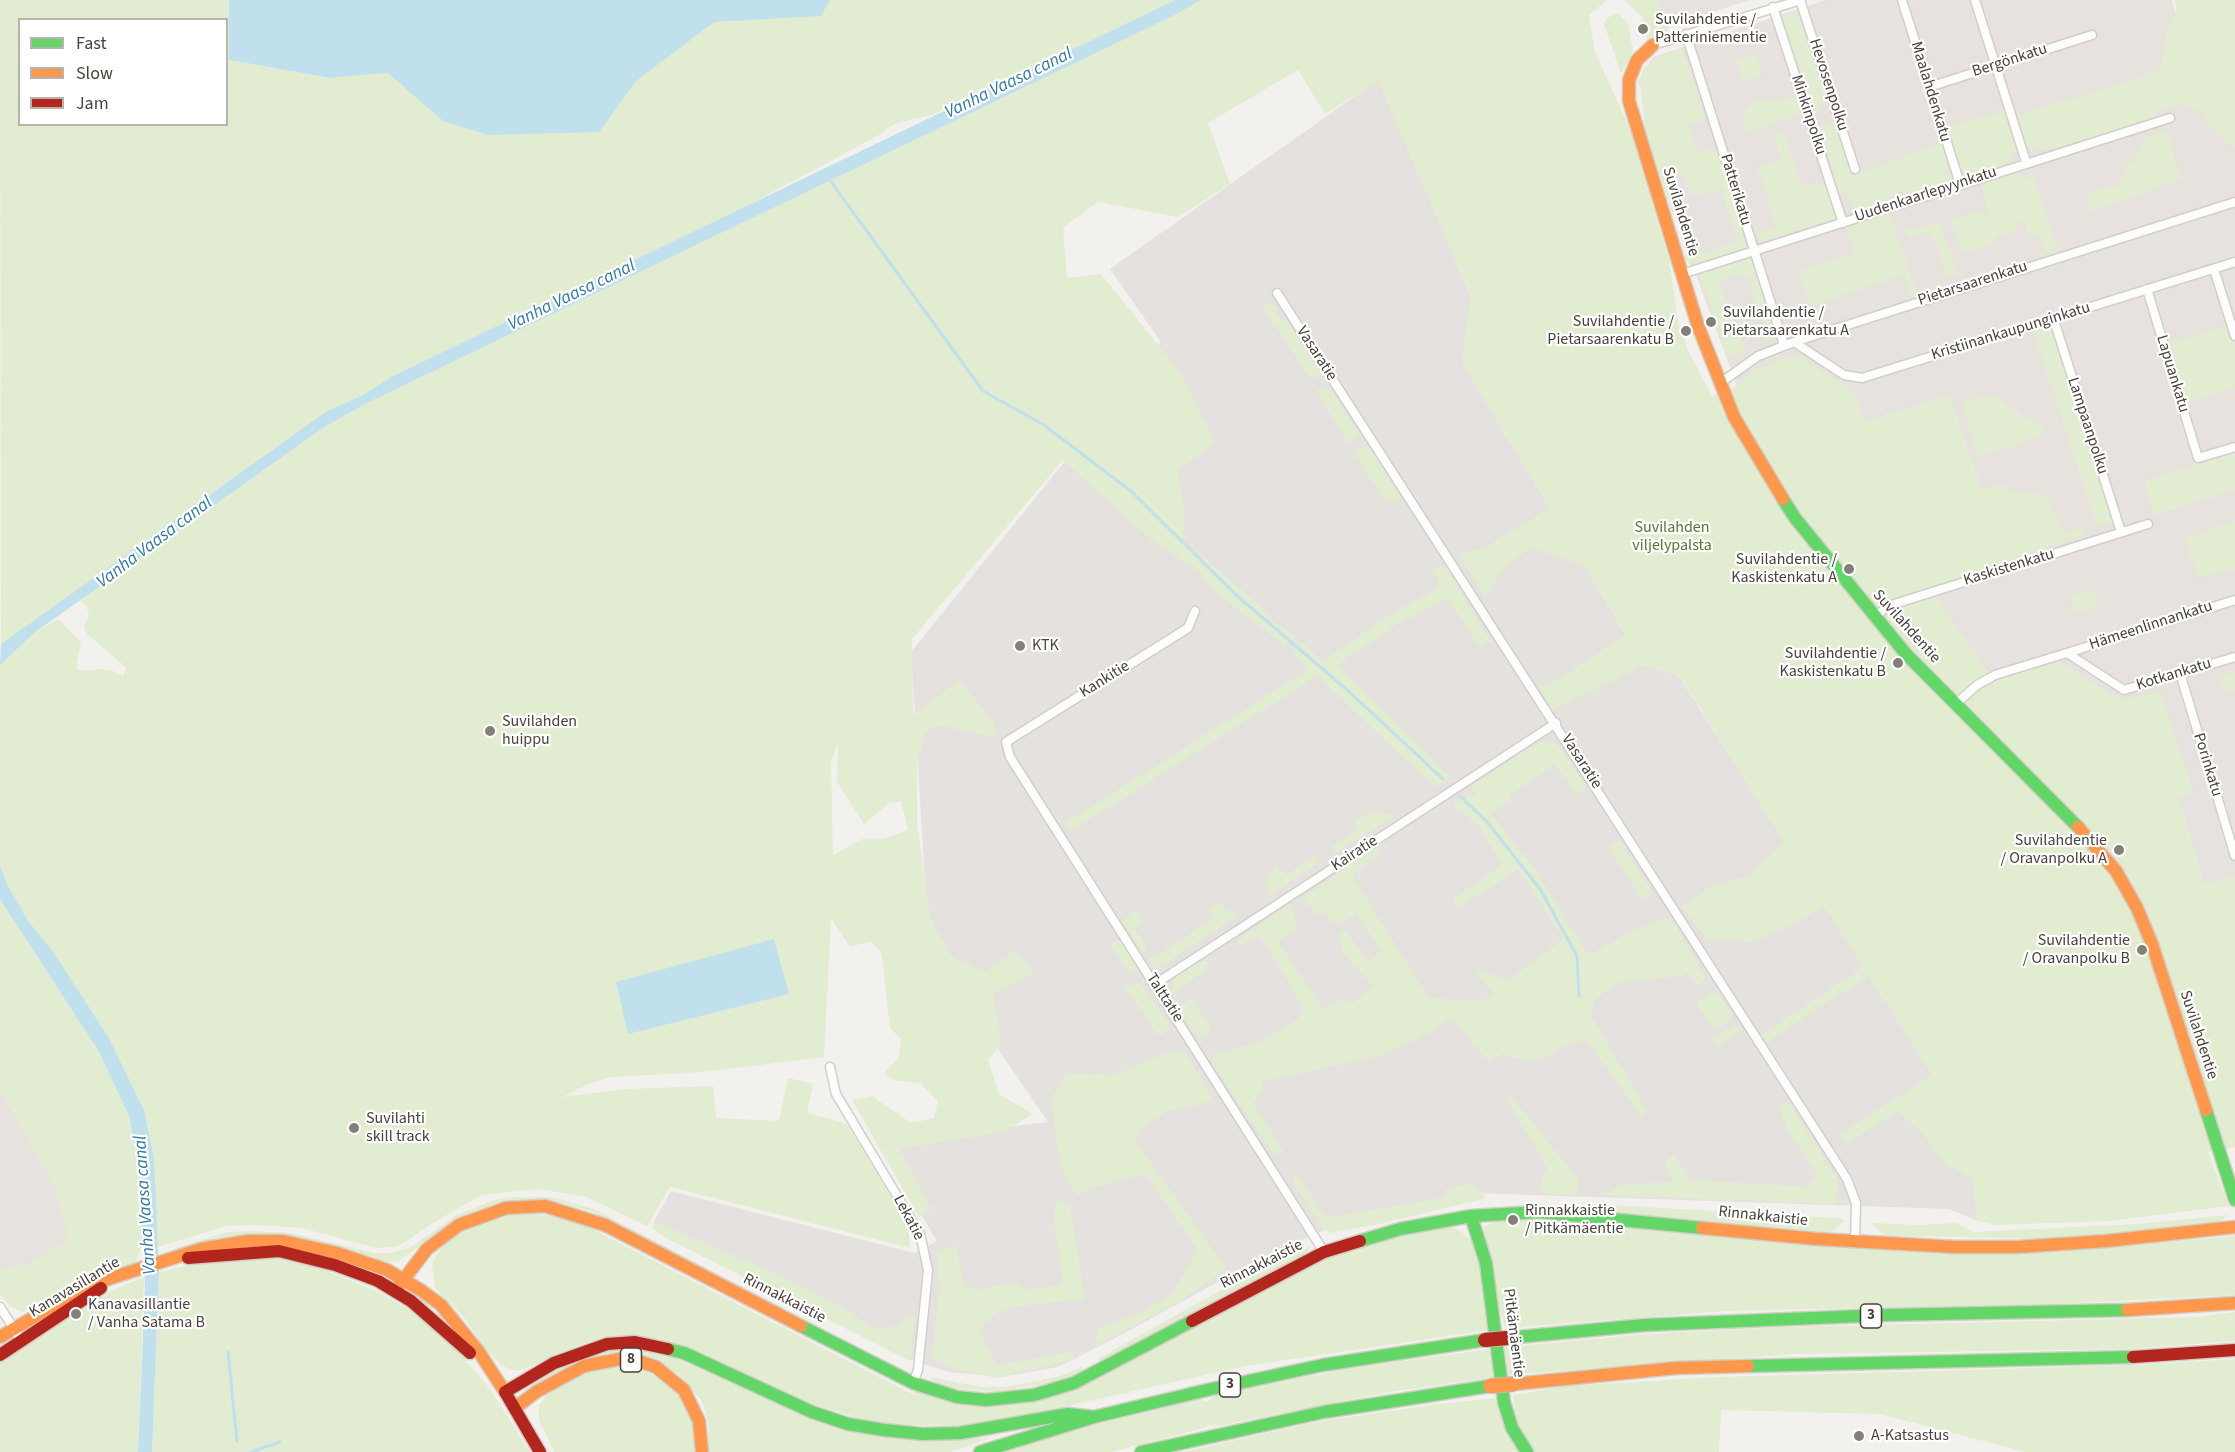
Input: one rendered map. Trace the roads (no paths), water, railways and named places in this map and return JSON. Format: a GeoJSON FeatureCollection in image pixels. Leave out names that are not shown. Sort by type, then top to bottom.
{"type":"FeatureCollection","features":[{"type":"Feature","properties":{"kind":"main road","name":"Suvilahdentie"},"geometry":{"type":"LineString","coordinates":[[1653,45],[1637,60],[1629,80],[1629,101],[1682,274],[1719,384],[1745,440],[1795,518],[1874,618],[1906,654],[2088,837],[2106,857],[2127,888],[2152,944],[2235,1200]]}},
{"type":"Feature","properties":{"kind":"main road","name":"Rinnakkaistie"},"geometry":{"type":"LineString","coordinates":[[395,1291],[427,1249],[471,1218],[524,1206],[554,1207],[605,1225],[913,1383],[957,1398],[986,1400],[1011,1399],[1055,1389],[1108,1367],[1270,1278],[1324,1252],[1400,1229],[1471,1216],[1539,1212],[1855,1242],[2017,1247],[2106,1241],[2235,1227]]}},
{"type":"Feature","properties":{"kind":"main road","name":"Pitkämäentie"},"geometry":{"type":"LineString","coordinates":[[1471,1216],[1486,1263],[1504,1402],[1512,1428],[1527,1452]]}},
{"type":"Feature","properties":{"kind":"main road","name":"Kanavasillantie"},"geometry":{"type":"LineString","coordinates":[[0,1355],[18,1334],[77,1292],[165,1260],[224,1244],[283,1241],[337,1252],[403,1278],[441,1305],[479,1352],[505,1392]]}},
{"type":"Feature","properties":{"kind":"main road","name":"Kanavasillantie"},"geometry":{"type":"LineString","coordinates":[[165,1260],[279,1251],[335,1265],[378,1281],[430,1316],[460,1342],[505,1392]]}},
{"type":"Feature","properties":{"kind":"main road","name":"3"},"geometry":{"type":"LineString","coordinates":[[980,1452],[1094,1417],[1323,1365],[1485,1340],[1645,1325],[1886,1316],[2152,1310],[2235,1303]]}},
{"type":"Feature","properties":{"kind":"main road","name":"Kanavasillantie"},"geometry":{"type":"LineString","coordinates":[[0,1338],[18,1334]]}},
{"type":"Feature","properties":{"kind":"main road"},"geometry":{"type":"LineString","coordinates":[[540,1452],[505,1392],[554,1363],[578,1353],[607,1344],[635,1342],[684,1353],[812,1412],[848,1424],[884,1430],[923,1434],[960,1433],[1068,1414],[1094,1417]]}},
{"type":"Feature","properties":{"kind":"main road"},"geometry":{"type":"LineString","coordinates":[[1141,1452],[1324,1412],[1490,1386],[1676,1368],[2158,1356],[2235,1350]]}},
{"type":"Feature","properties":{"kind":"main road","name":"8"},"geometry":{"type":"LineString","coordinates":[[514,1408],[545,1386],[584,1366],[620,1359],[638,1361],[656,1367],[684,1390],[693,1404],[699,1421],[703,1438],[702,1452]]}},
{"type":"Feature","properties":{"kind":"street"},"geometry":{"type":"LineString","coordinates":[[1653,45],[1801,0]]}},
{"type":"Feature","properties":{"kind":"street","name":"Hevosenpolku"},"geometry":{"type":"LineString","coordinates":[[1801,0],[1855,169]]}},
{"type":"Feature","properties":{"kind":"street","name":"Maalahdenkatu"},"geometry":{"type":"LineString","coordinates":[[1902,0],[1960,184]]}},
{"type":"Feature","properties":{"kind":"street"},"geometry":{"type":"LineString","coordinates":[[1976,0],[2026,162]]}},
{"type":"Feature","properties":{"kind":"street","name":"Minkinpolku"},"geometry":{"type":"LineString","coordinates":[[1773,7],[1843,223]]}},
{"type":"Feature","properties":{"kind":"street","name":"Patterikatu"},"geometry":{"type":"LineString","coordinates":[[1686,34],[1784,345]]}},
{"type":"Feature","properties":{"kind":"street","name":"Bergönkatu"},"geometry":{"type":"LineString","coordinates":[[1929,87],[2092,35]]}},
{"type":"Feature","properties":{"kind":"street","name":"Uudenkaarlepyynkatu"},"geometry":{"type":"LineString","coordinates":[[1682,274],[2170,117]]}},
{"type":"Feature","properties":{"kind":"street","name":"Pietarsaarenkatu"},"geometry":{"type":"LineString","coordinates":[[1719,384],[1758,356],[1784,345],[2235,202]]}},
{"type":"Feature","properties":{"kind":"street","name":"Kristiinankaupunginkatu"},"geometry":{"type":"LineString","coordinates":[[1794,342],[1844,375],[1862,378],[2235,262]]}},
{"type":"Feature","properties":{"kind":"street"},"geometry":{"type":"LineString","coordinates":[[2214,269],[2235,336]]}},
{"type":"Feature","properties":{"kind":"street","name":"Lapuankatu"},"geometry":{"type":"LineString","coordinates":[[2147,290],[2198,458],[2235,447]]}},
{"type":"Feature","properties":{"kind":"street","name":"Vasaratie"},"geometry":{"type":"LineString","coordinates":[[1276,293],[1556,723],[1847,1179],[1856,1203],[1855,1242]]}},
{"type":"Feature","properties":{"kind":"street","name":"Lampaanpolku"},"geometry":{"type":"LineString","coordinates":[[2054,320],[2121,532]]}},
{"type":"Feature","properties":{"kind":"street","name":"Kaskistenkatu"},"geometry":{"type":"LineString","coordinates":[[1874,618],[1888,606],[2148,524]]}},
{"type":"Feature","properties":{"kind":"street","name":"Hämeenlinnankatu"},"geometry":{"type":"LineString","coordinates":[[2067,653],[2235,600]]}},
{"type":"Feature","properties":{"kind":"street","name":"Kankitie"},"geometry":{"type":"LineString","coordinates":[[1006,742],[1188,628],[1195,611]]}},
{"type":"Feature","properties":{"kind":"street"},"geometry":{"type":"LineString","coordinates":[[1957,703],[1977,685],[1995,675],[2067,653]]}},
{"type":"Feature","properties":{"kind":"street","name":"Kotkankatu"},"geometry":{"type":"LineString","coordinates":[[2067,653],[2124,690],[2235,657]]}},
{"type":"Feature","properties":{"kind":"street","name":"Porinkatu"},"geometry":{"type":"LineString","coordinates":[[2180,673],[2235,856]]}},
{"type":"Feature","properties":{"kind":"street","name":"Kairatie"},"geometry":{"type":"LineString","coordinates":[[1155,984],[1556,723]]}},
{"type":"Feature","properties":{"kind":"street","name":"Talttatie"},"geometry":{"type":"LineString","coordinates":[[1006,742],[1010,757],[1324,1252]]}},
{"type":"Feature","properties":{"kind":"street","name":"Lekatie"},"geometry":{"type":"LineString","coordinates":[[830,1067],[836,1094],[920,1234],[928,1270],[918,1370],[913,1383]]}},
{"type":"Feature","properties":{"kind":"street"},"geometry":{"type":"LineString","coordinates":[[0,1307],[18,1334]]}},
{"type":"Feature","properties":{"kind":"water"},"geometry":{"type":"Polygon","coordinates":[[[229,0],[830,0],[821,16],[714,22],[636,81],[599,132],[488,135],[443,121],[388,73],[330,78],[229,60],[229,0]]]}},
{"type":"Feature","properties":{"kind":"water","name":"Vanha Vaasa canal"},"geometry":{"type":"Polygon","coordinates":[[[1175,0],[1201,0],[1175,15],[365,404],[323,428],[34,633],[0,665],[1,644],[327,411],[363,395],[393,376],[1175,0]]]}},
{"type":"Feature","properties":{"kind":"water","name":"Vanha Vaasa canal"},"geometry":{"type":"Polygon","coordinates":[[[0,865],[7,884],[28,921],[52,950],[109,1038],[144,1110],[154,1158],[159,1272],[152,1452],[138,1452],[145,1288],[140,1171],[129,1116],[99,1052],[0,899],[0,865]]]}},
{"type":"Feature","properties":{"kind":"water"},"geometry":{"type":"Polygon","coordinates":[[[774,939],[789,994],[628,1034],[616,982],[774,939]]]}},
{"type":"Feature","properties":{"kind":"waterway"},"geometry":{"type":"LineString","coordinates":[[829,179],[983,391],[1044,425],[1132,492],[1235,594],[1345,688],[1443,779]]}},
{"type":"Feature","properties":{"kind":"waterway"},"geometry":{"type":"LineString","coordinates":[[1460,796],[1487,822],[1540,889],[1577,956],[1579,996]]}},
{"type":"Feature","properties":{"kind":"waterway"},"geometry":{"type":"LineString","coordinates":[[228,1352],[237,1441]]}},
{"type":"Feature","properties":{"kind":"waterway"},"geometry":{"type":"LineString","coordinates":[[251,1452],[280,1442]]}},
{"type":"Feature","properties":{"kind":"place","name":"Suvilahdentie / Patteriniementie"},"geometry":{"type":"Point","coordinates":[1643,29]}},
{"type":"Feature","properties":{"kind":"place","name":"Suvilahdentie / Pietarsaarenkatu A"},"geometry":{"type":"Point","coordinates":[1711,322]}},
{"type":"Feature","properties":{"kind":"place","name":"Suvilahdentie / Pietarsaarenkatu B"},"geometry":{"type":"Point","coordinates":[1686,331]}},
{"type":"Feature","properties":{"kind":"place","name":"Suvilahdentie / Kaskistenkatu A"},"geometry":{"type":"Point","coordinates":[1849,569]}},
{"type":"Feature","properties":{"kind":"place","name":"KTK"},"geometry":{"type":"Point","coordinates":[1020,646]}},
{"type":"Feature","properties":{"kind":"place","name":"Suvilahdentie / Kaskistenkatu B"},"geometry":{"type":"Point","coordinates":[1898,663]}},
{"type":"Feature","properties":{"kind":"place","name":"Suvilahden huippu"},"geometry":{"type":"Point","coordinates":[490,731]}},
{"type":"Feature","properties":{"kind":"place","name":"Suvilahdentie / Oravanpolku A"},"geometry":{"type":"Point","coordinates":[2119,850]}},
{"type":"Feature","properties":{"kind":"place","name":"Suvilahdentie / Oravanpolku B"},"geometry":{"type":"Point","coordinates":[2142,950]}},
{"type":"Feature","properties":{"kind":"place","name":"Suvilahti skill track"},"geometry":{"type":"Point","coordinates":[354,1128]}},
{"type":"Feature","properties":{"kind":"place","name":"Rinnakkaistie / Pitkämäentie"},"geometry":{"type":"Point","coordinates":[1513,1220]}},
{"type":"Feature","properties":{"kind":"place","name":"Kanavasillantie / Vanha Satama B"},"geometry":{"type":"Point","coordinates":[76,1314]}},
{"type":"Feature","properties":{"kind":"place","name":"A-Katsastus"},"geometry":{"type":"Point","coordinates":[1859,1436]}},
{"type":"Feature","properties":{"kind":"park label","name":"Suvilahden viljelypalsta"},"geometry":{"type":"Point","coordinates":[1672,537]}}]}
